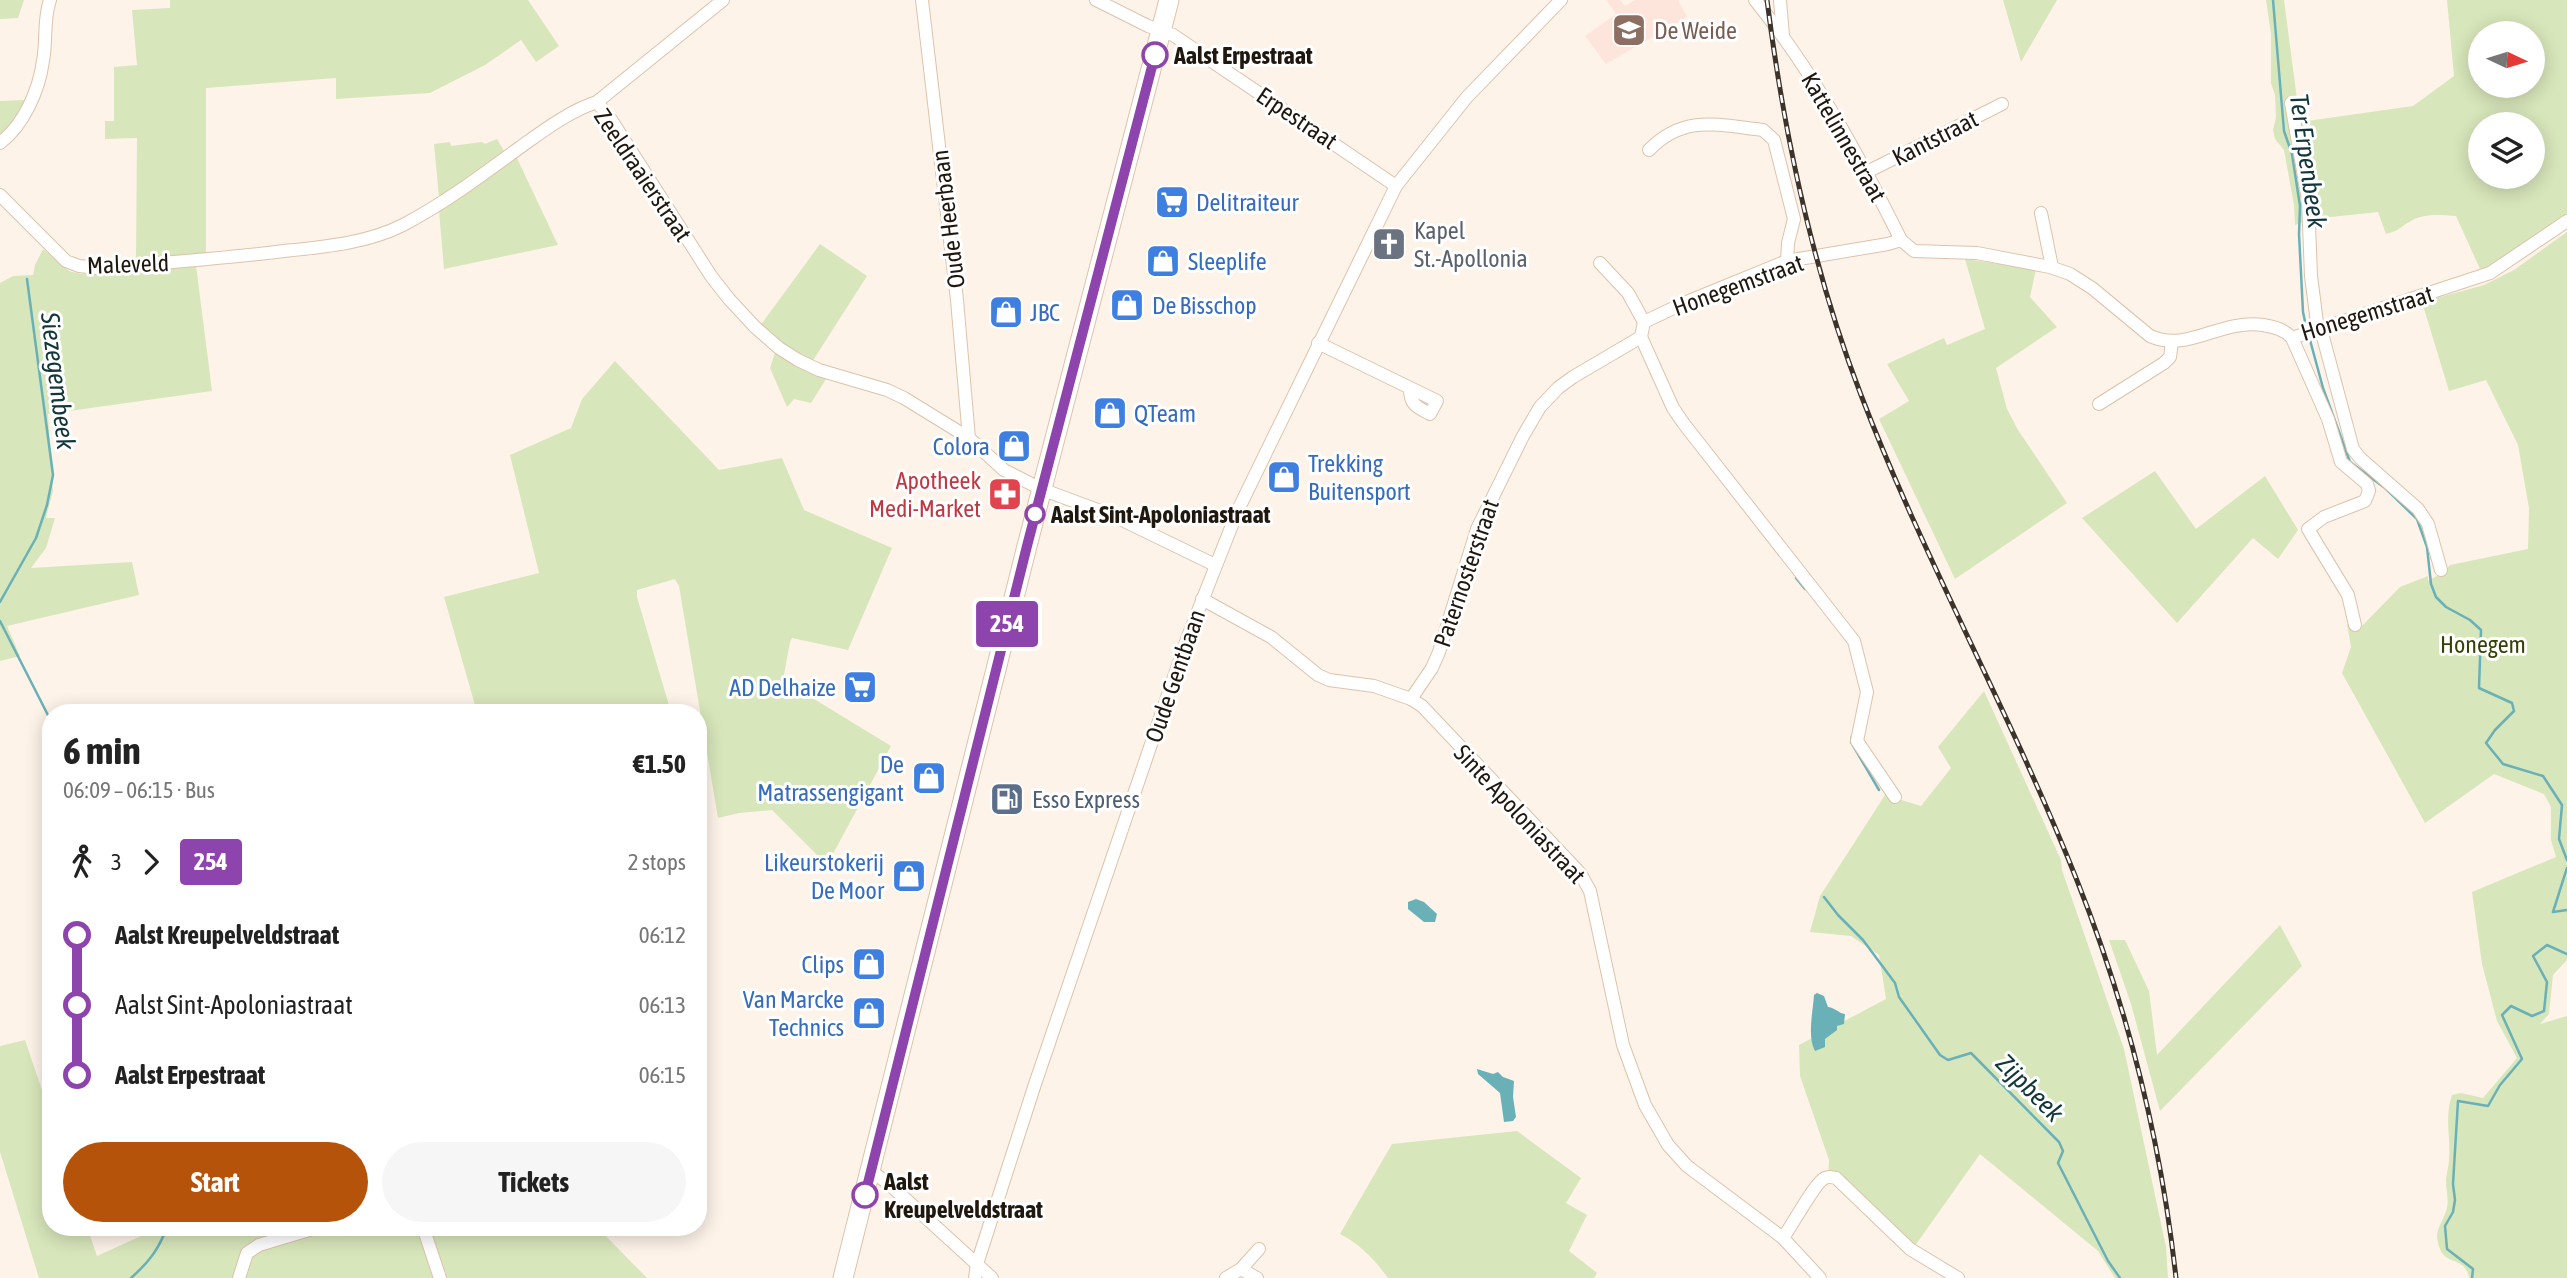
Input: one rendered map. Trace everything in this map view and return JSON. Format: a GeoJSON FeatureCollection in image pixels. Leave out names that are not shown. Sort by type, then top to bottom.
{"type":"FeatureCollection","features":[{"type":"Feature","properties":{"kind":"main road"},"geometry":{"type":"LineString","coordinates":[[843,1278],[1041,489],[1169,0]]}},
{"type":"Feature","properties":{"kind":"street"},"geometry":{"type":"LineString","coordinates":[[0,143],[20,123],[39,77],[44,60],[45,19],[50,0]]}},
{"type":"Feature","properties":{"kind":"street"},"geometry":{"type":"LineString","coordinates":[[597,102],[723,0]]}},
{"type":"Feature","properties":{"kind":"street","name":"Oude Heerbaan"},"geometry":{"type":"LineString","coordinates":[[922,0],[957,300],[969,438]]}},
{"type":"Feature","properties":{"kind":"street","name":"Erpestraat"},"geometry":{"type":"LineString","coordinates":[[1096,0],[1148,26],[1162,30],[1210,59],[1396,186]]}},
{"type":"Feature","properties":{"kind":"street","name":"Oude Gentbaan"},"geometry":{"type":"LineString","coordinates":[[975,1278],[977,1264],[1035,1084],[1215,565],[1318,343],[1396,186],[1482,81],[1561,0]]}},
{"type":"Feature","properties":{"kind":"street","name":"Kattelinnestraat"},"geometry":{"type":"LineString","coordinates":[[1755,0],[1783,36],[1867,172],[1901,240]]}},
{"type":"Feature","properties":{"kind":"street","name":"Kattelinnestraat"},"geometry":{"type":"LineString","coordinates":[[1780,0],[1783,36]]}},
{"type":"Feature","properties":{"kind":"street","name":"Zeeldraaierstraat"},"geometry":{"type":"LineString","coordinates":[[201,261],[329,246],[399,227],[447,200],[543,131],[585,106],[597,102],[612,121],[707,271],[755,327],[779,348],[819,370],[887,390],[904,398],[969,438],[1004,470],[1041,489]]}},
{"type":"Feature","properties":{"kind":"street"},"geometry":{"type":"LineString","coordinates":[[2291,103],[2308,199],[2311,276],[2318,330],[2323,337],[2353,449],[2418,509],[2428,524],[2441,570]]}},
{"type":"Feature","properties":{"kind":"street","name":"Kantstraat"},"geometry":{"type":"LineString","coordinates":[[1867,172],[2002,104]]}},
{"type":"Feature","properties":{"kind":"street"},"geometry":{"type":"LineString","coordinates":[[1649,150],[1661,138],[1690,125],[1704,123],[1763,130],[1770,134],[1774,140],[1794,219],[1787,261]]}},
{"type":"Feature","properties":{"kind":"street","name":"Maleveld"},"geometry":{"type":"LineString","coordinates":[[0,195],[66,261],[79,267],[201,261]]}},
{"type":"Feature","properties":{"kind":"street"},"geometry":{"type":"LineString","coordinates":[[2041,214],[2052,267]]}},
{"type":"Feature","properties":{"kind":"street","name":"Honegemstraat"},"geometry":{"type":"LineString","coordinates":[[2172,342],[2240,324],[2274,327],[2287,332],[2292,338],[2490,273],[2567,222]]}},
{"type":"Feature","properties":{"kind":"street"},"geometry":{"type":"LineString","coordinates":[[1901,240],[1914,251],[1977,253],[2052,267],[2070,274],[2092,288],[2150,336],[2172,342],[2170,357],[2164,363],[2099,404]]}},
{"type":"Feature","properties":{"kind":"street","name":"Honegemstraat"},"geometry":{"type":"LineString","coordinates":[[1642,337],[1644,322],[1787,261],[1901,240]]}},
{"type":"Feature","properties":{"kind":"street"},"geometry":{"type":"LineString","coordinates":[[1600,263],[1628,293],[1644,322]]}},
{"type":"Feature","properties":{"kind":"street"},"geometry":{"type":"LineString","coordinates":[[1642,337],[1674,408],[1854,640],[1867,692],[1857,741],[1891,793]]}},
{"type":"Feature","properties":{"kind":"street","name":"Paternosterstraat"},"geometry":{"type":"LineString","coordinates":[[1411,699],[1439,652],[1477,529],[1523,436],[1541,407],[1558,388],[1588,367],[1642,337]]}},
{"type":"Feature","properties":{"kind":"street"},"geometry":{"type":"LineString","coordinates":[[2292,338],[2328,419],[2342,462],[2367,484],[2369,491],[2364,501],[2324,517],[2308,529],[2348,595],[2355,625]]}},
{"type":"Feature","properties":{"kind":"street"},"geometry":{"type":"LineString","coordinates":[[1318,343],[1410,388]]}},
{"type":"Feature","properties":{"kind":"street"},"geometry":{"type":"LineString","coordinates":[[1041,489],[1114,516],[1215,565]]}},
{"type":"Feature","properties":{"kind":"street","name":"Sinte Apoloniastraat"},"geometry":{"type":"LineString","coordinates":[[1202,599],[1271,637],[1312,671],[1329,680],[1363,683],[1411,699],[1422,706],[1587,882],[1623,1045],[1645,1105],[1668,1145],[1687,1167],[1783,1238],[1820,1278]]}},
{"type":"Feature","properties":{"kind":"street"},"geometry":{"type":"LineString","coordinates":[[871,1171],[889,1184],[992,1278]]}},
{"type":"Feature","properties":{"kind":"street"},"geometry":{"type":"LineString","coordinates":[[1783,1238],[1813,1191],[1823,1178],[1828,1176],[1836,1178],[1910,1249],[1958,1278]]}},
{"type":"Feature","properties":{"kind":"street"},"geometry":{"type":"LineString","coordinates":[[239,1278],[247,1253],[259,1245],[289,1236]]}},
{"type":"Feature","properties":{"kind":"street"},"geometry":{"type":"LineString","coordinates":[[426,1236],[440,1278]]}},
{"type":"Feature","properties":{"kind":"street"},"geometry":{"type":"LineString","coordinates":[[1226,1278],[1241,1269],[1259,1249]]}},
{"type":"Feature","properties":{"kind":"street"},"geometry":{"type":"LineString","coordinates":[[1241,1269],[1256,1278]]}},
{"type":"Feature","properties":{"kind":"shaded area","name":"De Weide"},"geometry":{"type":"Polygon","coordinates":[[[1606,0],[1620,0],[1625,6],[1635,0],[1678,0],[1687,17],[1606,64],[1585,36],[1616,14],[1606,0]]]}},
{"type":"Feature","properties":{"kind":"green space"},"geometry":{"type":"Polygon","coordinates":[[[0,0],[24,0],[18,18],[0,19],[0,0]]]}},
{"type":"Feature","properties":{"kind":"green space"},"geometry":{"type":"Polygon","coordinates":[[[170,0],[528,0],[559,46],[536,62],[521,40],[485,65],[430,93],[336,99],[336,78],[206,88],[206,253],[136,259],[137,138],[105,139],[105,121],[114,121],[114,67],[137,65],[132,10],[170,8],[170,0]]]}},
{"type":"Feature","properties":{"kind":"green space"},"geometry":{"type":"Polygon","coordinates":[[[2003,0],[2057,0],[2021,62],[2003,0]]]}},
{"type":"Feature","properties":{"kind":"green space"},"geometry":{"type":"Polygon","coordinates":[[[2266,0],[2284,0],[2300,122],[2413,106],[2454,76],[2447,0],[2567,0],[2567,213],[2497,263],[2480,269],[2456,216],[2422,217],[2386,234],[2378,212],[2312,219],[2295,225],[2284,150],[2275,139],[2273,130],[2276,117],[2275,95],[2271,83],[2271,34],[2266,0]]]}},
{"type":"Feature","properties":{"kind":"green space"},"geometry":{"type":"Polygon","coordinates":[[[24,100],[21,111],[0,138],[0,101],[24,100]]]}},
{"type":"Feature","properties":{"kind":"green space"},"geometry":{"type":"Polygon","coordinates":[[[497,139],[504,151],[439,197],[434,144],[485,144],[497,139]]]}},
{"type":"Feature","properties":{"kind":"green space"},"geometry":{"type":"Polygon","coordinates":[[[516,156],[558,245],[444,269],[439,210],[516,156]]]}},
{"type":"Feature","properties":{"kind":"green space","name":"Honegem"},"geometry":{"type":"Polygon","coordinates":[[[2567,232],[2567,960],[2553,975],[2549,1014],[2540,1024],[2567,1016],[2567,1278],[2469,1278],[2464,1267],[2443,1254],[2437,1237],[2448,1205],[2446,1181],[2450,1104],[2452,1095],[2461,1093],[2483,1098],[2517,1058],[2497,1021],[2482,964],[2472,892],[2556,857],[2551,840],[2551,807],[2544,794],[2494,774],[2425,823],[2342,673],[2351,647],[2347,624],[2360,628],[2400,587],[2428,576],[2428,581],[2444,572],[2450,565],[2528,549],[2529,508],[2518,445],[2486,380],[2449,391],[2422,302],[2484,285],[2514,270],[2567,232]]]}},
{"type":"Feature","properties":{"kind":"green space"},"geometry":{"type":"Polygon","coordinates":[[[820,244],[867,276],[812,362],[760,326],[820,244]]]}},
{"type":"Feature","properties":{"kind":"green space"},"geometry":{"type":"Polygon","coordinates":[[[43,249],[69,271],[81,274],[196,265],[212,391],[48,414],[53,491],[46,518],[55,518],[46,548],[31,568],[132,562],[139,595],[7,626],[20,656],[0,661],[0,283],[13,276],[33,275],[43,249]]]}},
{"type":"Feature","properties":{"kind":"green space"},"geometry":{"type":"Polygon","coordinates":[[[1965,259],[2036,269],[2030,297],[2057,327],[1996,368],[2007,409],[2018,430],[2067,503],[1955,579],[1879,419],[1909,401],[1887,364],[1944,338],[1947,345],[1985,329],[1965,259]]]}},
{"type":"Feature","properties":{"kind":"green space"},"geometry":{"type":"Polygon","coordinates":[[[776,350],[828,376],[811,403],[794,399],[787,407],[770,368],[776,350]]]}},
{"type":"Feature","properties":{"kind":"green space"},"geometry":{"type":"Polygon","coordinates":[[[615,361],[719,470],[782,458],[804,510],[892,548],[848,650],[792,638],[790,642],[783,680],[891,746],[827,865],[772,810],[718,818],[707,753],[707,704],[699,704],[679,586],[675,579],[637,590],[669,704],[475,704],[444,597],[539,573],[510,455],[571,428],[582,399],[615,361]]]}},
{"type":"Feature","properties":{"kind":"green space"},"geometry":{"type":"Polygon","coordinates":[[[2155,471],[2196,529],[2265,476],[2298,530],[2278,559],[2253,538],[2177,623],[2082,518],[2155,471]]]}},
{"type":"Feature","properties":{"kind":"green space"},"geometry":{"type":"Polygon","coordinates":[[[1984,691],[2061,860],[2062,870],[2124,1049],[2166,1247],[2168,1278],[2115,1278],[2098,1251],[1980,1154],[1912,1250],[1828,1176],[1829,1160],[1800,1076],[1799,1045],[1886,999],[1879,955],[1851,936],[1810,932],[1820,896],[1885,795],[1921,806],[1951,768],[1938,747],[1984,691]]]}},
{"type":"Feature","properties":{"kind":"green space"},"geometry":{"type":"Polygon","coordinates":[[[2280,925],[2302,966],[2160,1111],[2131,1004],[2109,940],[2125,940],[2149,991],[2157,1055],[2280,925]]]}},
{"type":"Feature","properties":{"kind":"green space"},"geometry":{"type":"Polygon","coordinates":[[[25,1040],[42,1090],[42,1236],[90,1236],[97,1256],[141,1236],[606,1236],[647,1278],[39,1278],[0,1152],[0,1046],[25,1040]]]}},
{"type":"Feature","properties":{"kind":"green space"},"geometry":{"type":"Polygon","coordinates":[[[1517,1131],[1581,1178],[1566,1203],[1587,1215],[1569,1251],[1597,1273],[1594,1278],[1388,1278],[1367,1253],[1340,1234],[1392,1144],[1517,1131]]]}},
{"type":"Feature","properties":{"kind":"water"},"geometry":{"type":"Polygon","coordinates":[[[1416,899],[1424,902],[1437,914],[1435,922],[1424,922],[1408,909],[1408,902],[1416,899]]]}},
{"type":"Feature","properties":{"kind":"water"},"geometry":{"type":"Polygon","coordinates":[[[1817,993],[1824,996],[1828,1007],[1845,1014],[1844,1024],[1837,1026],[1837,1030],[1825,1039],[1825,1047],[1815,1051],[1811,1024],[1814,995],[1817,993]]]}},
{"type":"Feature","properties":{"kind":"water"},"geometry":{"type":"Polygon","coordinates":[[[1477,1069],[1493,1074],[1498,1072],[1514,1081],[1516,1117],[1513,1121],[1504,1122],[1500,1093],[1478,1074],[1477,1069]]]}},
{"type":"Feature","properties":{"kind":"waterway","name":"Ter Erpenbeek"},"geometry":{"type":"LineString","coordinates":[[2273,0],[2284,131],[2292,154],[2300,206],[2299,234],[2306,326]]}},
{"type":"Feature","properties":{"kind":"waterway","name":"Siezegembeek"},"geometry":{"type":"LineString","coordinates":[[0,602],[36,538],[53,475],[27,279]]}},
{"type":"Feature","properties":{"kind":"waterway","name":"Ter Erpenbeek"},"geometry":{"type":"LineString","coordinates":[[2310,340],[2323,388],[2350,462],[2385,488],[2417,519],[2427,547],[2431,584],[2436,597],[2446,607],[2470,620],[2481,630],[2479,688],[2512,703],[2514,711],[2486,743],[2503,764],[2543,776],[2562,805],[2559,839],[2567,860]]}},
{"type":"Feature","properties":{"kind":"waterway","name":"Zijpbeek"},"geometry":{"type":"LineString","coordinates":[[1796,578],[1805,589]]}},
{"type":"Feature","properties":{"kind":"waterway","name":"Siezegembeek"},"geometry":{"type":"LineString","coordinates":[[0,621],[42,704]]}},
{"type":"Feature","properties":{"kind":"waterway","name":"Zijpbeek"},"geometry":{"type":"LineString","coordinates":[[1852,736],[1851,742],[1879,790]]}},
{"type":"Feature","properties":{"kind":"waterway","name":"Ter Erpenbeek"},"geometry":{"type":"LineString","coordinates":[[2567,868],[2553,912],[2567,910]]}},
{"type":"Feature","properties":{"kind":"waterway","name":"Zijpbeek"},"geometry":{"type":"LineString","coordinates":[[1824,897],[1863,940],[1895,983],[1899,997],[1940,1055],[1948,1060],[1971,1053],[2059,1142],[2063,1151],[2058,1163],[2108,1261],[2120,1278]]}},
{"type":"Feature","properties":{"kind":"waterway","name":"Ter Erpenbeek"},"geometry":{"type":"LineString","coordinates":[[2472,1278],[2473,1269],[2447,1249],[2445,1226],[2453,1212],[2455,1200],[2453,1184],[2458,1101],[2488,1106],[2500,1085],[2522,1059],[2502,1015],[2511,1006],[2532,1016],[2544,1011],[2547,982],[2533,956],[2547,945],[2567,954]]}},
{"type":"Feature","properties":{"kind":"waterway","name":"Siezegembeek"},"geometry":{"type":"LineString","coordinates":[[131,1278],[153,1255],[163,1236]]}},
{"type":"Feature","properties":{"kind":"railway"},"geometry":{"type":"LineString","coordinates":[[1767,0],[1791,151],[1828,299],[1861,395],[1886,456],[2051,817],[2094,926],[2126,1025],[2151,1125],[2176,1278]]}},
{"type":"Feature","properties":{"kind":"bus line","name":"254"},"geometry":{"type":"LineString","coordinates":[[865,1195],[1027,546],[1155,55]]}},
{"type":"Feature","properties":{"kind":"place","name":"De Weide"},"geometry":{"type":"Point","coordinates":[1629,30]}},
{"type":"Feature","properties":{"kind":"place","name":"Aalst Erpestraat"},"geometry":{"type":"Point","coordinates":[1155,55]}},
{"type":"Feature","properties":{"kind":"place","name":"Delitraiteur"},"geometry":{"type":"Point","coordinates":[1172,202]}},
{"type":"Feature","properties":{"kind":"place","name":"Kapel St.-Apollonia"},"geometry":{"type":"Point","coordinates":[1389,244]}},
{"type":"Feature","properties":{"kind":"place","name":"Sleeplife"},"geometry":{"type":"Point","coordinates":[1163,261]}},
{"type":"Feature","properties":{"kind":"place","name":"De Bisschop"},"geometry":{"type":"Point","coordinates":[1127,305]}},
{"type":"Feature","properties":{"kind":"place","name":"JBC"},"geometry":{"type":"Point","coordinates":[1006,312]}},
{"type":"Feature","properties":{"kind":"place","name":"QTeam"},"geometry":{"type":"Point","coordinates":[1110,413]}},
{"type":"Feature","properties":{"kind":"place","name":"Colora"},"geometry":{"type":"Point","coordinates":[1014,446]}},
{"type":"Feature","properties":{"kind":"place","name":"Trekking Buitensport"},"geometry":{"type":"Point","coordinates":[1284,477]}},
{"type":"Feature","properties":{"kind":"place","name":"Apotheek Medi-Market"},"geometry":{"type":"Point","coordinates":[1005,494]}},
{"type":"Feature","properties":{"kind":"place","name":"Aalst Sint-Apoloniastraat"},"geometry":{"type":"Point","coordinates":[1035,514]}},
{"type":"Feature","properties":{"kind":"place","name":"AD Delhaize"},"geometry":{"type":"Point","coordinates":[860,687]}},
{"type":"Feature","properties":{"kind":"place","name":"De Matrassengigant"},"geometry":{"type":"Point","coordinates":[929,778]}},
{"type":"Feature","properties":{"kind":"place","name":"Esso Express"},"geometry":{"type":"Point","coordinates":[1007,799]}},
{"type":"Feature","properties":{"kind":"place","name":"Likeurstokerij De Moor"},"geometry":{"type":"Point","coordinates":[909,876]}},
{"type":"Feature","properties":{"kind":"place","name":"Clips"},"geometry":{"type":"Point","coordinates":[869,964]}},
{"type":"Feature","properties":{"kind":"place","name":"Van Marcke Technics"},"geometry":{"type":"Point","coordinates":[869,1013]}},
{"type":"Feature","properties":{"kind":"place","name":"Aalst Kreupelveldstraat"},"geometry":{"type":"Point","coordinates":[865,1195]}}]}
